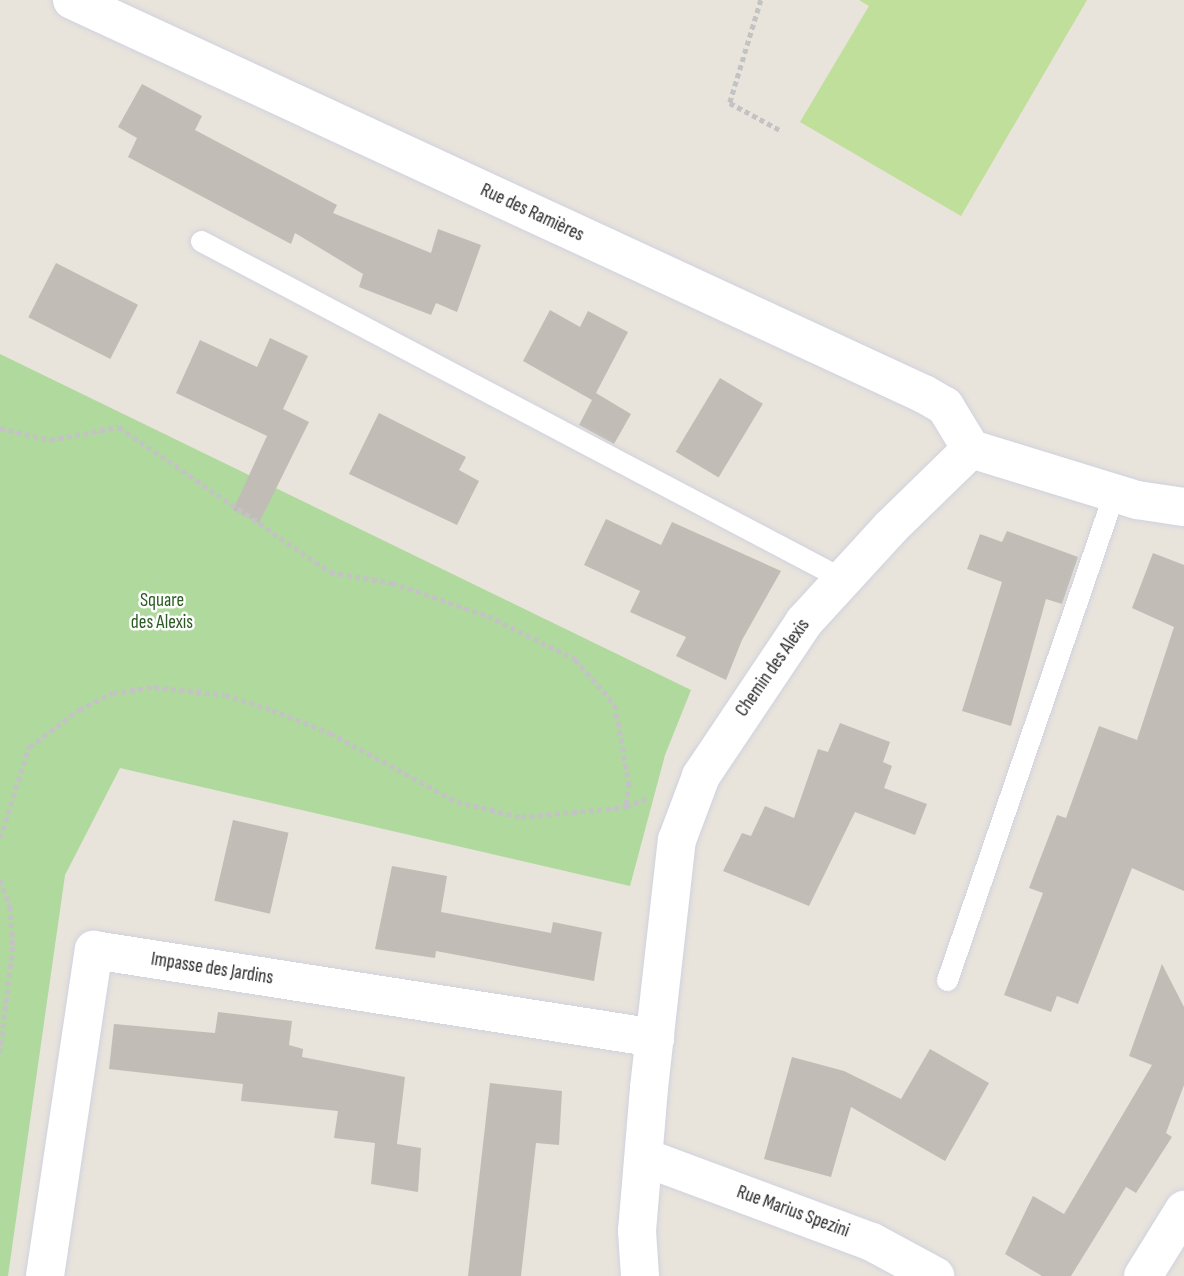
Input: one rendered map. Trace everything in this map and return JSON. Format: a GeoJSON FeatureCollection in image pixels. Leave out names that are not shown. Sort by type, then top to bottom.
{"type":"FeatureCollection","features":[{"type":"Feature","properties":{"kind":"street","name":"Rue des Ramières"},"geometry":{"type":"LineString","coordinates":[[72,0],[924,394],[945,406],[971,449]]}},
{"type":"Feature","properties":{"kind":"street"},"geometry":{"type":"LineString","coordinates":[[971,449],[1114,493],[1184,507]]}},
{"type":"Feature","properties":{"kind":"street","name":"Chemin des Alexis"},"geometry":{"type":"LineString","coordinates":[[640,1276],[637,1231],[677,840],[701,776],[804,621],[971,449]]}},
{"type":"Feature","properties":{"kind":"street","name":"Impasse des Jardins"},"geometry":{"type":"LineString","coordinates":[[45,1276],[94,950],[655,1038]]}},
{"type":"Feature","properties":{"kind":"street","name":"Rue Marius Spezini"},"geometry":{"type":"LineString","coordinates":[[646,1158],[872,1242],[935,1276]]}},
{"type":"Feature","properties":{"kind":"street"},"geometry":{"type":"LineString","coordinates":[[1143,1276],[1184,1210]]}},
{"type":"Feature","properties":{"kind":"lane"},"geometry":{"type":"LineString","coordinates":[[201,240],[843,579]]}},
{"type":"Feature","properties":{"kind":"lane"},"geometry":{"type":"LineString","coordinates":[[947,980],[1114,493]]}},
{"type":"Feature","properties":{"kind":"path"},"geometry":{"type":"LineString","coordinates":[[761,0],[730,103],[780,130]]}},
{"type":"Feature","properties":{"kind":"path"},"geometry":{"type":"LineString","coordinates":[[0,428],[50,440],[119,428],[330,572],[392,583],[488,616],[575,659],[615,705],[629,783],[626,807]]}},
{"type":"Feature","properties":{"kind":"path"},"geometry":{"type":"LineString","coordinates":[[0,838],[29,747],[79,710],[113,693],[154,687],[225,695],[272,710],[330,733],[457,802],[521,817],[626,807],[701,776]]}},
{"type":"Feature","properties":{"kind":"path"},"geometry":{"type":"LineString","coordinates":[[0,880],[10,906],[13,947],[0,1053]]}},
{"type":"Feature","properties":{"kind":"green space"},"geometry":{"type":"Polygon","coordinates":[[[859,0],[1087,0],[961,216],[800,122],[869,6],[859,0]]]}},
{"type":"Feature","properties":{"kind":"green space","name":"Square des Alexis"},"geometry":{"type":"Polygon","coordinates":[[[0,354],[691,690],[665,755],[630,886],[120,768],[65,875],[8,1276],[0,1276],[0,354]]]}},
{"type":"Feature","properties":{"kind":"building"},"geometry":{"type":"Polygon","coordinates":[[[142,84],[202,116],[195,130],[337,205],[333,213],[431,253],[438,229],[481,245],[457,312],[436,303],[431,315],[359,287],[363,274],[295,233],[291,244],[128,157],[137,138],[118,127],[142,84]]]}},
{"type":"Feature","properties":{"kind":"building"},"geometry":{"type":"Polygon","coordinates":[[[56,263],[138,305],[110,359],[28,317],[56,263]]]}},
{"type":"Feature","properties":{"kind":"building"},"geometry":{"type":"Polygon","coordinates":[[[550,310],[580,327],[588,311],[628,332],[596,393],[631,414],[614,444],[579,425],[592,400],[523,361],[550,310]]]}},
{"type":"Feature","properties":{"kind":"building"},"geometry":{"type":"Polygon","coordinates":[[[270,338],[308,356],[283,409],[309,422],[259,523],[233,510],[267,436],[176,393],[200,340],[257,367],[270,338]]]}},
{"type":"Feature","properties":{"kind":"building"},"geometry":{"type":"Polygon","coordinates":[[[720,378],[763,404],[719,477],[676,452],[720,378]]]}},
{"type":"Feature","properties":{"kind":"building"},"geometry":{"type":"Polygon","coordinates":[[[379,413],[466,457],[459,470],[479,481],[457,525],[349,474],[379,413]]]}},
{"type":"Feature","properties":{"kind":"building"},"geometry":{"type":"Polygon","coordinates":[[[606,519],[661,545],[672,522],[781,571],[742,640],[726,680],[676,656],[686,637],[630,612],[640,591],[584,565],[606,519]]]}},
{"type":"Feature","properties":{"kind":"building"},"geometry":{"type":"Polygon","coordinates":[[[1007,531],[1078,557],[1062,604],[1046,599],[1011,726],[962,711],[1002,582],[967,569],[980,534],[1002,542],[1007,531]]]}},
{"type":"Feature","properties":{"kind":"building"},"geometry":{"type":"Polygon","coordinates":[[[1153,553],[1184,565],[1184,891],[1132,868],[1078,1004],[1057,996],[1051,1012],[1004,995],[1043,893],[1029,888],[1057,815],[1066,818],[1099,726],[1137,740],[1174,627],[1132,608],[1153,553]]]}},
{"type":"Feature","properties":{"kind":"building"},"geometry":{"type":"Polygon","coordinates":[[[840,723],[890,742],[883,762],[892,766],[884,788],[927,804],[915,835],[855,812],[809,906],[723,871],[742,833],[751,836],[765,806],[794,818],[818,749],[828,752],[840,723]]]}},
{"type":"Feature","properties":{"kind":"building"},"geometry":{"type":"Polygon","coordinates":[[[233,820],[289,833],[270,914],[214,901],[233,820]]]}},
{"type":"Feature","properties":{"kind":"building"},"geometry":{"type":"Polygon","coordinates":[[[392,866],[447,876],[441,912],[551,933],[553,922],[602,932],[594,981],[436,951],[435,958],[375,949],[392,866]]]}},
{"type":"Feature","properties":{"kind":"building"},"geometry":{"type":"Polygon","coordinates":[[[1162,964],[1184,1007],[1184,1085],[1166,1133],[1172,1137],[1136,1193],[1126,1187],[1071,1276],[1042,1276],[1005,1254],[1033,1196],[1064,1214],[1152,1065],[1129,1056],[1162,964]]]}},
{"type":"Feature","properties":{"kind":"building"},"geometry":{"type":"Polygon","coordinates":[[[218,1012],[292,1021],[289,1045],[303,1049],[302,1057],[405,1077],[397,1144],[421,1148],[418,1192],[371,1184],[375,1143],[334,1138],[338,1111],[241,1101],[243,1084],[109,1069],[114,1024],[215,1033],[218,1012]]]}},
{"type":"Feature","properties":{"kind":"building"},"geometry":{"type":"Polygon","coordinates":[[[930,1049],[989,1083],[945,1161],[851,1107],[831,1177],[764,1159],[792,1057],[844,1071],[901,1099],[930,1049]]]}},
{"type":"Feature","properties":{"kind":"building"},"geometry":{"type":"Polygon","coordinates":[[[490,1083],[562,1091],[559,1145],[536,1143],[521,1276],[468,1276],[490,1083]]]}}]}
